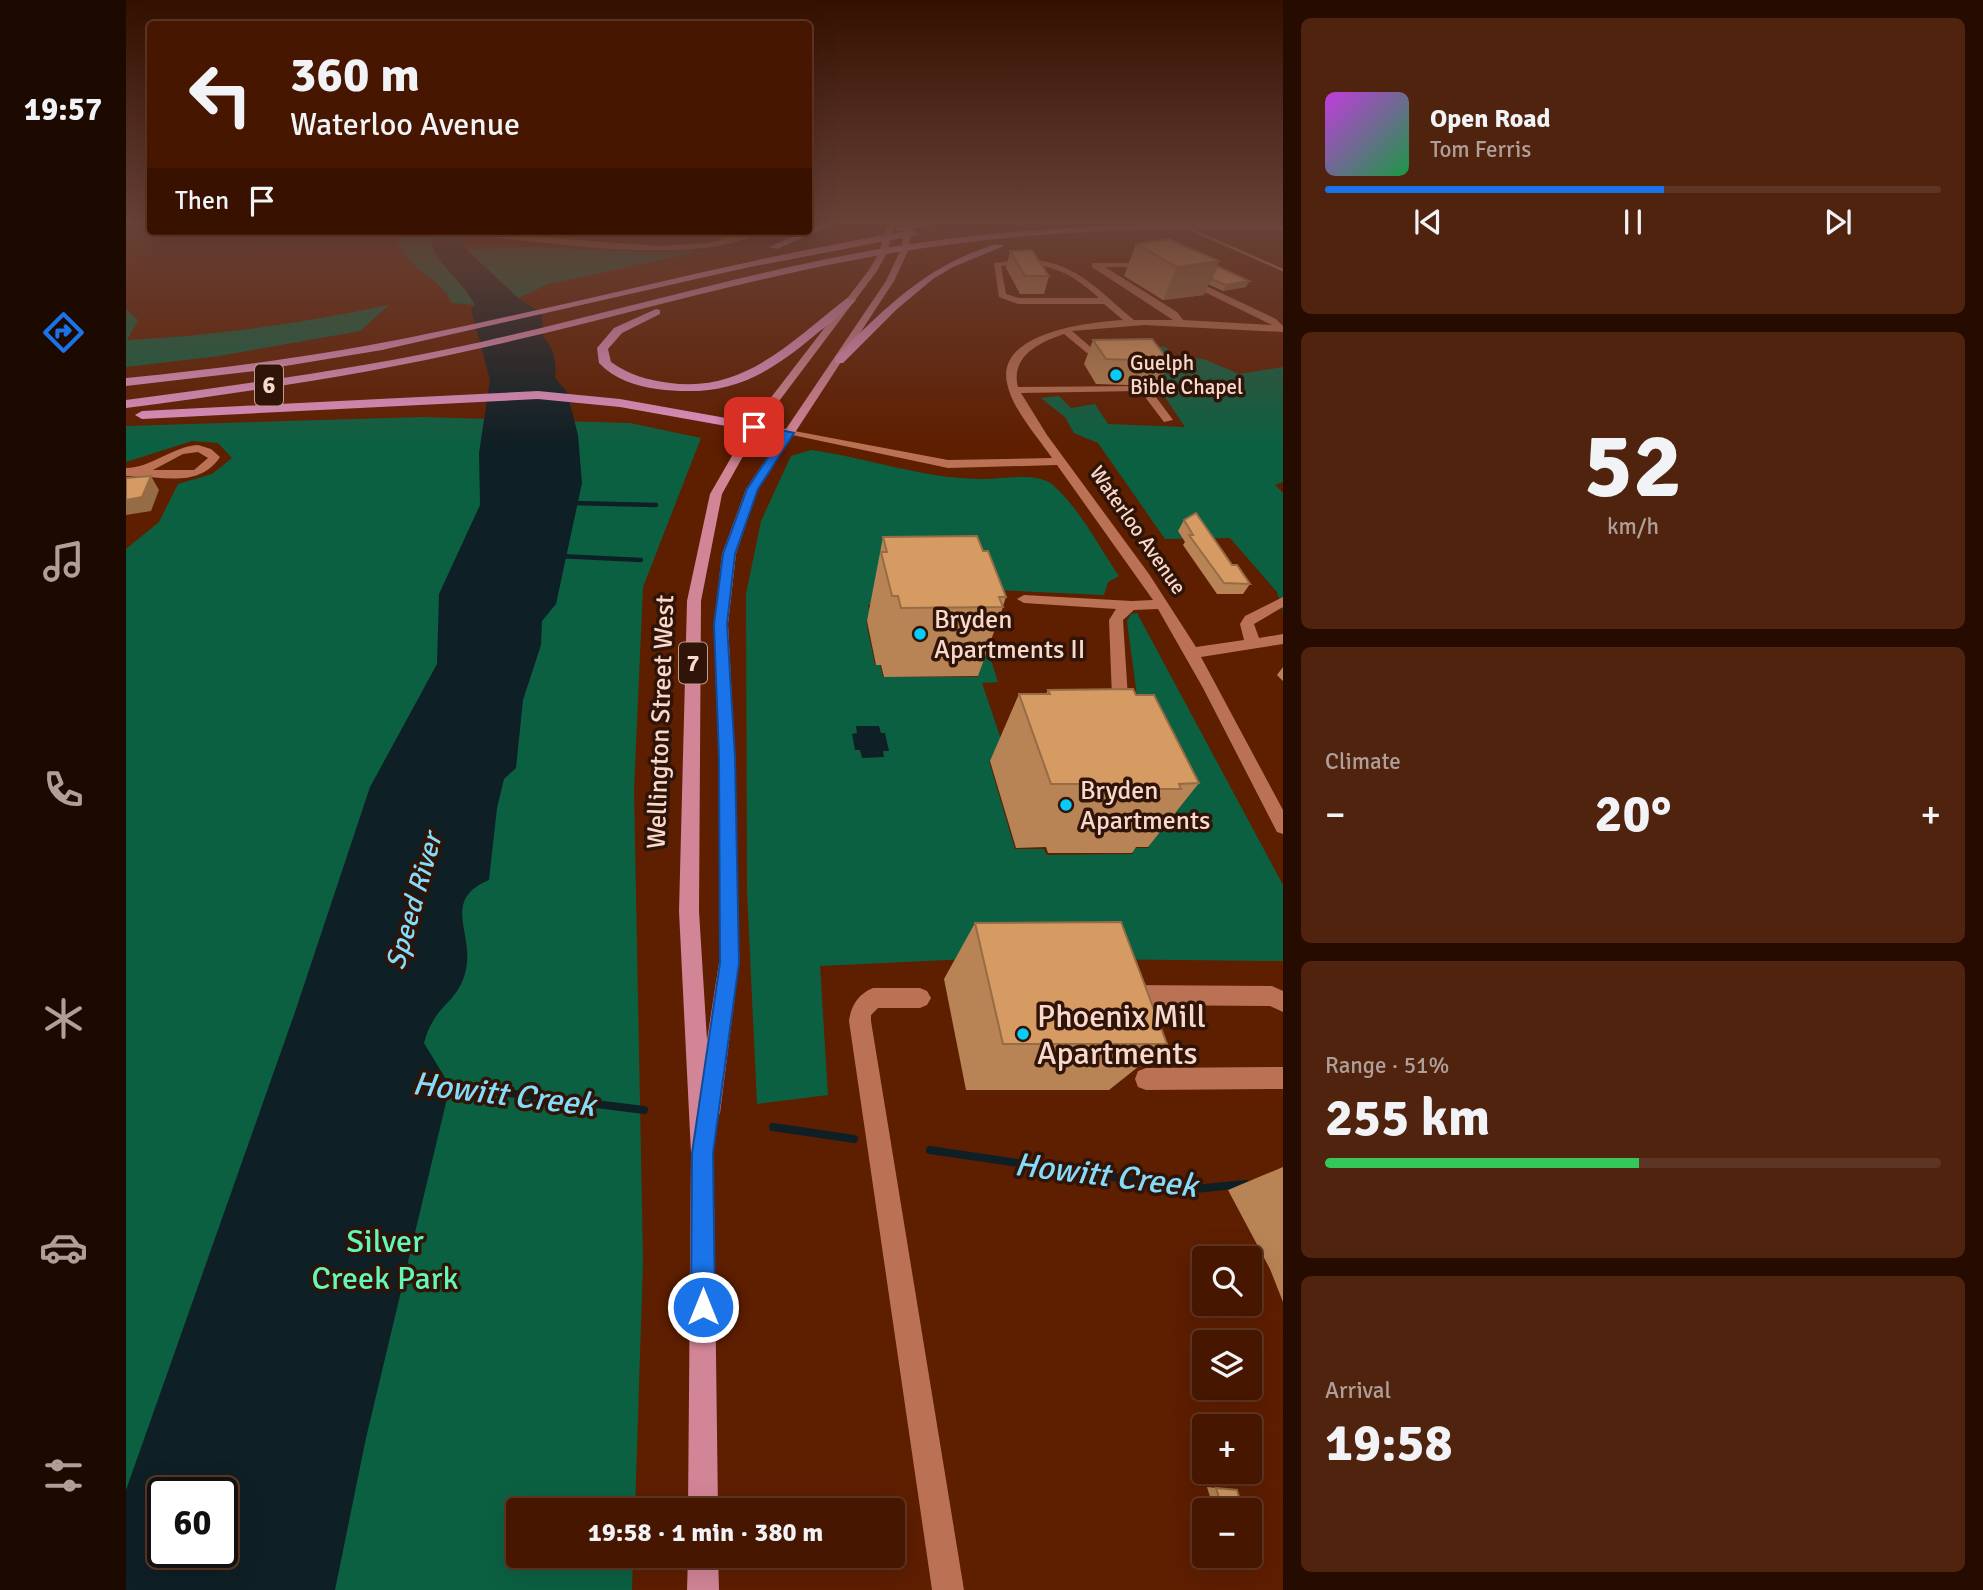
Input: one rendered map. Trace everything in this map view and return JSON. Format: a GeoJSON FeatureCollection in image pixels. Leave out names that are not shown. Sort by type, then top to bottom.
{"type":"FeatureCollection","features":[{"type":"Feature","properties":{"kind":"highway"},"geometry":{"type":"LineString","coordinates":[[550,305],[581,297]]}},
{"type":"Feature","properties":{"kind":"highway","name":"6"},"geometry":{"type":"LineString","coordinates":[[132,382],[215,375],[587,297]]}},
{"type":"Feature","properties":{"kind":"highway","name":"6"},"geometry":{"type":"LineString","coordinates":[[126,404],[251,388],[412,359],[673,297]]}},
{"type":"Feature","properties":{"kind":"highway"},"geometry":{"type":"LineString","coordinates":[[700,297],[636,320],[608,338],[603,348],[603,360],[613,373],[635,383],[689,390],[717,387],[741,381],[764,369],[850,300]]}},
{"type":"Feature","properties":{"kind":"highway"},"geometry":{"type":"LineString","coordinates":[[839,360],[903,297]]}},
{"type":"Feature","properties":{"kind":"highway"},"geometry":{"type":"LineString","coordinates":[[126,415],[427,398],[538,395],[606,400],[754,427]]}},
{"type":"Feature","properties":{"kind":"main road","name":"Wellington Street West"},"geometry":{"type":"LineString","coordinates":[[703,1498],[703,1153],[689,911],[694,601],[716,494],[754,427],[852,297]]}},
{"type":"Feature","properties":{"kind":"main road","name":"Wellington Street West"},"geometry":{"type":"LineString","coordinates":[[703,1153],[729,963],[727,758],[721,624],[728,565],[752,489],[878,297]]}},
{"type":"Feature","properties":{"kind":"main road","name":"Waterloo Avenue"},"geometry":{"type":"LineString","coordinates":[[754,427],[789,433]]}},
{"type":"Feature","properties":{"kind":"main road"},"geometry":{"type":"LineString","coordinates":[[703,1568],[703,1590]]}},
{"type":"Feature","properties":{"kind":"street"},"geometry":{"type":"LineString","coordinates":[[1004,297],[1018,301],[1109,301]]}},
{"type":"Feature","properties":{"kind":"street"},"geometry":{"type":"LineString","coordinates":[[1104,297],[1131,322]]}},
{"type":"Feature","properties":{"kind":"street"},"geometry":{"type":"LineString","coordinates":[[1147,297],[1174,314],[1181,324]]}},
{"type":"Feature","properties":{"kind":"street"},"geometry":{"type":"LineString","coordinates":[[1223,297],[1273,321],[1282,329]]}},
{"type":"Feature","properties":{"kind":"street"},"geometry":{"type":"LineString","coordinates":[[1061,461],[1014,390],[1012,372],[1022,352],[1039,340],[1065,330],[1131,322],[1282,329]]}},
{"type":"Feature","properties":{"kind":"street"},"geometry":{"type":"LineString","coordinates":[[1065,330],[1094,353],[1121,355]]}},
{"type":"Feature","properties":{"kind":"street"},"geometry":{"type":"LineString","coordinates":[[1014,390],[1139,388],[1146,391],[1168,420]]}},
{"type":"Feature","properties":{"kind":"street","name":"Waterloo Avenue"},"geometry":{"type":"LineString","coordinates":[[789,433],[948,464],[1061,461],[1162,604],[1192,653],[1283,827]]}},
{"type":"Feature","properties":{"kind":"street"},"geometry":{"type":"LineString","coordinates":[[126,472],[144,470],[174,476],[188,475],[207,467],[214,457],[208,451],[188,450],[144,470]]}},
{"type":"Feature","properties":{"kind":"street"},"geometry":{"type":"LineString","coordinates":[[1024,599],[1132,607],[1162,604]]}},
{"type":"Feature","properties":{"kind":"street"},"geometry":{"type":"LineString","coordinates":[[1253,644],[1247,624],[1250,619],[1283,601]]}},
{"type":"Feature","properties":{"kind":"street"},"geometry":{"type":"LineString","coordinates":[[1105,720],[1111,717],[1120,705],[1116,620],[1123,610],[1132,607]]}},
{"type":"Feature","properties":{"kind":"street"},"geometry":{"type":"LineString","coordinates":[[1192,653],[1283,639]]}},
{"type":"Feature","properties":{"kind":"street"},"geometry":{"type":"LineString","coordinates":[[1116,995],[1272,996],[1283,1002]]}},
{"type":"Feature","properties":{"kind":"street"},"geometry":{"type":"LineString","coordinates":[[920,998],[873,998],[861,1011],[860,1021],[947,1590]]}},
{"type":"Feature","properties":{"kind":"street"},"geometry":{"type":"LineString","coordinates":[[1146,1079],[1283,1078]]}},
{"type":"Feature","properties":{"kind":"green space"},"geometry":{"type":"Polygon","coordinates":[[[449,297],[470,297],[475,305],[452,303],[449,297]]]}},
{"type":"Feature","properties":{"kind":"green space"},"geometry":{"type":"Polygon","coordinates":[[[389,305],[360,331],[219,356],[126,367],[126,309],[138,320],[127,340],[258,328],[389,305]]]}},
{"type":"Feature","properties":{"kind":"green space"},"geometry":{"type":"Polygon","coordinates":[[[1130,345],[1166,347],[1174,356],[1204,359],[1239,374],[1283,367],[1283,482],[1275,485],[1283,493],[1283,612],[1277,592],[1230,538],[1165,539],[1098,443],[1074,433],[1065,417],[1041,398],[1059,396],[1071,408],[1095,404],[1108,424],[1185,427],[1130,345]]]}},
{"type":"Feature","properties":{"kind":"green space","name":"Silver Creek Park"},"geometry":{"type":"Polygon","coordinates":[[[421,417],[630,423],[701,438],[643,587],[634,790],[643,1261],[635,1498],[506,1498],[506,1568],[633,1568],[632,1590],[126,1590],[126,549],[159,522],[178,484],[212,474],[232,458],[218,443],[192,441],[126,462],[126,426],[421,417]]]}},
{"type":"Feature","properties":{"kind":"green space"},"geometry":{"type":"Polygon","coordinates":[[[811,450],[957,478],[1037,478],[1053,485],[1063,495],[1119,576],[1108,582],[1104,595],[996,590],[955,605],[868,605],[871,620],[866,621],[875,665],[880,665],[883,677],[978,677],[978,654],[989,654],[998,682],[982,683],[1008,760],[989,761],[1015,849],[1044,849],[1047,855],[1133,854],[1131,848],[1149,848],[1100,731],[1137,696],[1127,621],[1131,614],[1137,613],[1283,885],[1283,961],[990,958],[820,966],[828,1095],[757,1104],[747,891],[746,594],[761,521],[791,456],[811,450]]]}},
{"type":"Feature","properties":{"kind":"water","name":"Speed River"},"geometry":{"type":"Polygon","coordinates":[[[470,297],[517,297],[542,313],[543,337],[554,356],[555,378],[567,392],[578,435],[582,483],[556,604],[542,621],[541,645],[523,700],[516,768],[504,779],[497,808],[489,880],[466,897],[463,907],[466,969],[460,987],[436,1016],[424,1043],[450,1086],[366,1438],[335,1590],[126,1590],[126,1490],[295,1012],[370,787],[437,664],[439,594],[480,505],[479,453],[490,380],[471,309],[475,305],[470,297]]]}},
{"type":"Feature","properties":{"kind":"water"},"geometry":{"type":"Polygon","coordinates":[[[856,726],[879,726],[881,733],[885,733],[889,751],[883,751],[884,757],[862,758],[860,750],[855,750],[852,734],[857,733],[856,726]]]}},
{"type":"Feature","properties":{"kind":"building"},"geometry":{"type":"Polygon","coordinates":[[[1152,339],[1169,361],[1106,359],[1093,340],[1152,339]]]}},
{"type":"Feature","properties":{"kind":"building"},"geometry":{"type":"Polygon","coordinates":[[[151,476],[142,497],[126,500],[126,478],[151,476]]]}},
{"type":"Feature","properties":{"kind":"building"},"geometry":{"type":"Polygon","coordinates":[[[1196,513],[1232,565],[1237,565],[1250,584],[1224,583],[1189,535],[1193,535],[1184,520],[1196,513]]]}},
{"type":"Feature","properties":{"kind":"building"},"geometry":{"type":"Polygon","coordinates":[[[977,536],[983,551],[988,551],[1006,597],[999,597],[1003,607],[901,608],[898,596],[892,596],[881,552],[887,552],[883,537],[977,536]]]}},
{"type":"Feature","properties":{"kind":"building"},"geometry":{"type":"Polygon","coordinates":[[[1133,689],[1136,695],[1154,695],[1199,783],[1179,784],[1181,789],[1087,789],[1085,784],[1051,784],[1019,694],[1050,694],[1048,690],[1133,689]]]}},
{"type":"Feature","properties":{"kind":"building"},"geometry":{"type":"Polygon","coordinates":[[[1121,922],[1167,1044],[1003,1044],[975,923],[1121,922]]]}},
{"type":"Feature","properties":{"kind":"building"},"geometry":{"type":"Polygon","coordinates":[[[1216,1488],[1237,1490],[1239,1498],[1219,1498],[1216,1488]]]}},
{"type":"Feature","properties":{"kind":"waterway"},"geometry":{"type":"LineString","coordinates":[[571,503],[656,505]]}},
{"type":"Feature","properties":{"kind":"waterway"},"geometry":{"type":"LineString","coordinates":[[559,556],[641,560]]}},
{"type":"Feature","properties":{"kind":"waterway","name":"Howitt Creek"},"geometry":{"type":"LineString","coordinates":[[445,1085],[644,1110]]}},
{"type":"Feature","properties":{"kind":"waterway","name":"Howitt Creek"},"geometry":{"type":"LineString","coordinates":[[773,1127],[854,1139]]}},
{"type":"Feature","properties":{"kind":"waterway","name":"Howitt Creek"},"geometry":{"type":"LineString","coordinates":[[930,1150],[1194,1189],[1246,1184]]}},
{"type":"Feature","properties":{"kind":"place","name":"Guelph Bible Chapel"},"geometry":{"type":"Point","coordinates":[1116,375]}},
{"type":"Feature","properties":{"kind":"place","name":"Bryden Apartments II"},"geometry":{"type":"Point","coordinates":[920,634]}},
{"type":"Feature","properties":{"kind":"place","name":"Bryden Apartments"},"geometry":{"type":"Point","coordinates":[1066,805]}},
{"type":"Feature","properties":{"kind":"place","name":"Phoenix Mill Apartments"},"geometry":{"type":"Point","coordinates":[1023,1034]}},
{"type":"Feature","properties":{"kind":"route"},"geometry":{"type":"LineString","coordinates":[[703,1307],[703,1153],[729,963],[727,758],[721,624],[729,554],[752,489],[789,433],[754,427]]}}]}
